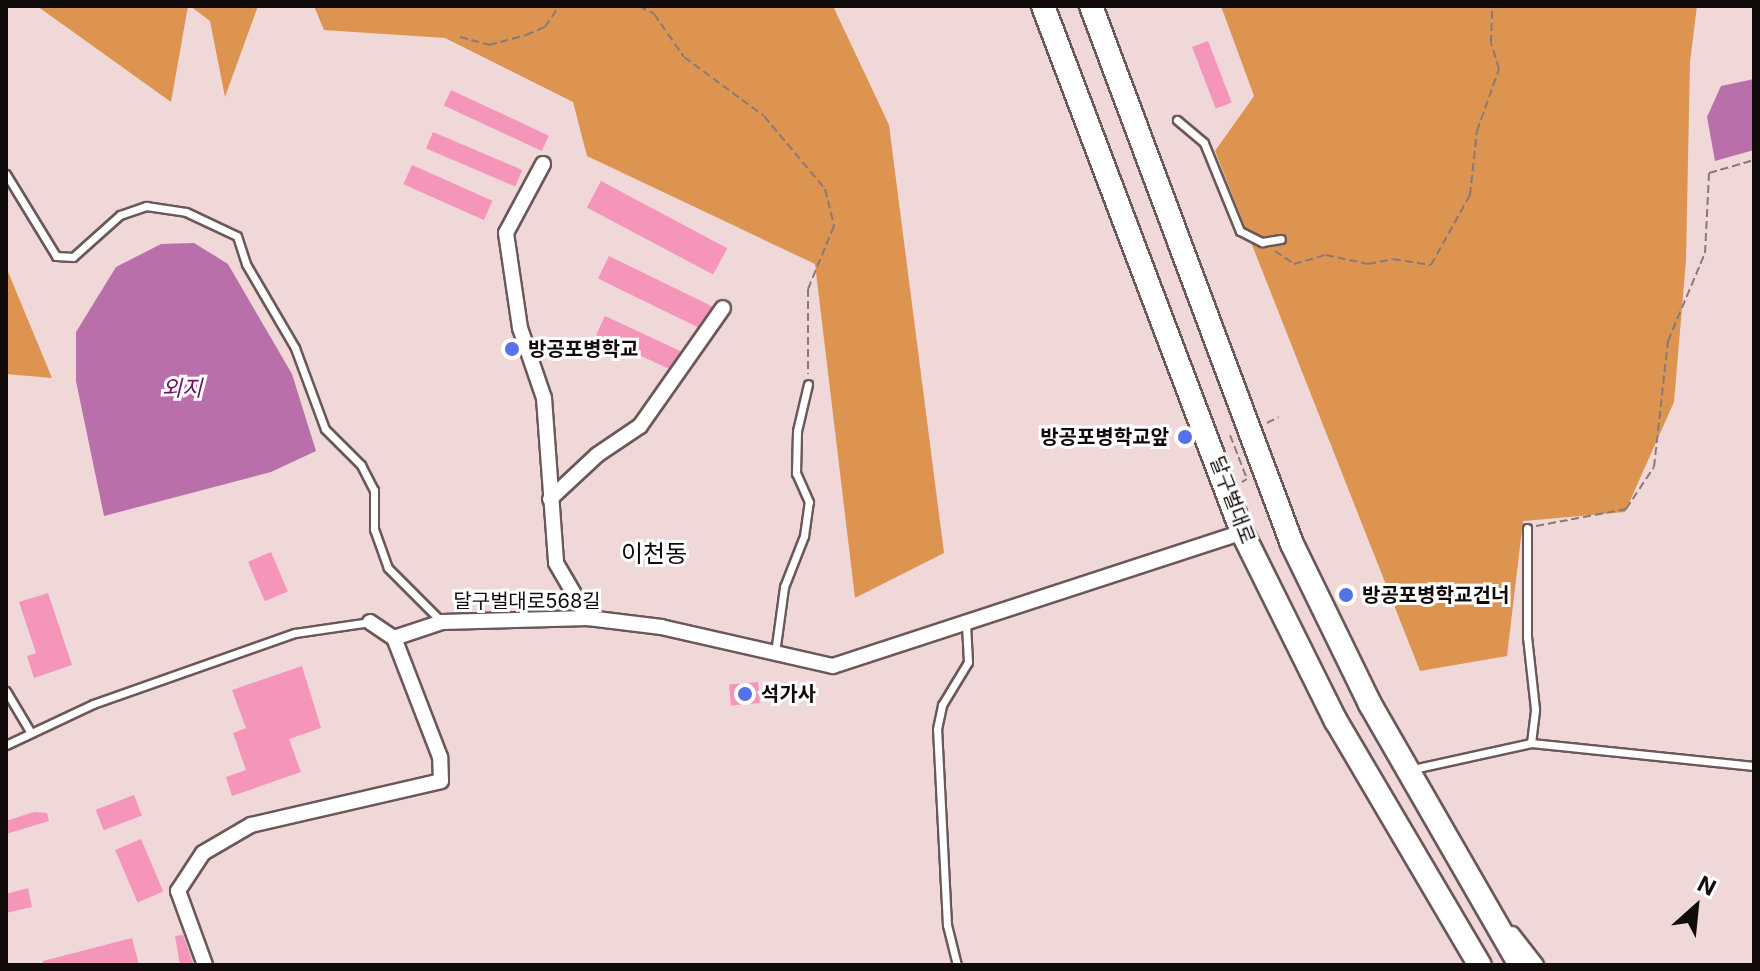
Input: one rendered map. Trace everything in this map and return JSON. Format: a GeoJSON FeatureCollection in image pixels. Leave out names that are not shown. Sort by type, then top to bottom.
{"type":"FeatureCollection","features":[{"type":"Feature","properties":{"kind":"main road","name":"달구벌대로"},"geometry":{"type":"LineString","coordinates":[[1043,6],[1242,532],[1336,721],[1480,965]]}},
{"type":"Feature","properties":{"kind":"main road","name":"달구벌대로"},"geometry":{"type":"LineString","coordinates":[[1091,6],[1292,544],[1408,772],[1520,965]]}},
{"type":"Feature","properties":{"kind":"street"},"geometry":{"type":"LineString","coordinates":[[543,164],[506,233],[520,328],[544,398],[556,563],[588,618]]}},
{"type":"Feature","properties":{"kind":"street"},"geometry":{"type":"LineString","coordinates":[[550,499],[597,455],[640,426],[723,308]]}},
{"type":"Feature","properties":{"kind":"street","name":"달구벌대로568길"},"geometry":{"type":"LineString","coordinates":[[442,622],[588,618],[661,627],[833,666],[1242,532]]}},
{"type":"Feature","properties":{"kind":"street"},"geometry":{"type":"LineString","coordinates":[[205,965],[178,891],[203,853],[251,825],[441,781],[440,757],[394,638],[370,622]]}},
{"type":"Feature","properties":{"kind":"street"},"geometry":{"type":"LineString","coordinates":[[394,638],[442,622]]}},
{"type":"Feature","properties":{"kind":"street"},"geometry":{"type":"LineString","coordinates":[[1465,873],[1536,965]]}},
{"type":"Feature","properties":{"kind":"lane"},"geometry":{"type":"LineString","coordinates":[[1177,120],[1204,143],[1240,231],[1262,242],[1281,239]]}},
{"type":"Feature","properties":{"kind":"lane","name":"달구벌대로568길"},"geometry":{"type":"LineString","coordinates":[[6,174],[56,256],[73,257],[120,215],[146,206],[186,212],[237,236],[246,264],[295,348],[325,429],[361,465],[374,490],[374,529],[388,568],[442,622]]}},
{"type":"Feature","properties":{"kind":"lane"},"geometry":{"type":"LineString","coordinates":[[775,653],[784,587],[804,536],[809,502],[796,473],[797,431],[808,384]]}},
{"type":"Feature","properties":{"kind":"lane"},"geometry":{"type":"LineString","coordinates":[[1527,528],[1527,637],[1535,709],[1531,743]]}},
{"type":"Feature","properties":{"kind":"lane"},"geometry":{"type":"LineString","coordinates":[[6,745],[93,704],[295,633],[370,622]]}},
{"type":"Feature","properties":{"kind":"lane"},"geometry":{"type":"LineString","coordinates":[[957,965],[947,925],[937,729],[942,705],[968,662],[966,623]]}},
{"type":"Feature","properties":{"kind":"lane"},"geometry":{"type":"LineString","coordinates":[[6,691],[31,733]]}},
{"type":"Feature","properties":{"kind":"lane"},"geometry":{"type":"LineString","coordinates":[[1408,772],[1424,763],[1531,743],[1754,766]]}},
{"type":"Feature","properties":{"kind":"path"},"geometry":{"type":"LineString","coordinates":[[460,37],[489,45],[526,35],[545,27],[559,6]]}},
{"type":"Feature","properties":{"kind":"path"},"geometry":{"type":"LineString","coordinates":[[639,6],[654,14],[684,57],[764,116],[825,189],[834,226],[808,289],[808,384]]}},
{"type":"Feature","properties":{"kind":"path"},"geometry":{"type":"LineString","coordinates":[[1262,242],[1294,264],[1326,255],[1368,264],[1393,259],[1431,265],[1470,195],[1477,131],[1499,69],[1491,43],[1492,6]]}},
{"type":"Feature","properties":{"kind":"path"},"geometry":{"type":"LineString","coordinates":[[1527,528],[1626,509],[1654,467],[1668,341],[1705,253],[1709,173],[1754,160]]}},
{"type":"Feature","properties":{"kind":"shaded area"},"geometry":{"type":"Polygon","coordinates":[[[37,6],[188,6],[171,102],[37,6]]]}},
{"type":"Feature","properties":{"kind":"shaded area"},"geometry":{"type":"Polygon","coordinates":[[[190,6],[258,6],[225,97],[210,21],[190,6]]]}},
{"type":"Feature","properties":{"kind":"shaded area"},"geometry":{"type":"Polygon","coordinates":[[[314,6],[833,6],[889,125],[944,553],[855,598],[815,264],[587,156],[573,102],[445,38],[324,30],[314,6]]]}},
{"type":"Feature","properties":{"kind":"shaded area"},"geometry":{"type":"Polygon","coordinates":[[[1221,6],[1697,6],[1690,62],[1686,260],[1674,402],[1625,512],[1523,521],[1507,656],[1420,671],[1215,151],[1254,96],[1221,6]]]}},
{"type":"Feature","properties":{"kind":"shaded area"},"geometry":{"type":"Polygon","coordinates":[[[6,267],[52,378],[6,374],[6,267]]]}},
{"type":"Feature","properties":{"kind":"water"},"geometry":{"type":"Polygon","coordinates":[[[1754,79],[1754,150],[1715,161],[1707,117],[1721,86],[1754,79]]]}},
{"type":"Feature","properties":{"kind":"water","name":"외지"},"geometry":{"type":"Polygon","coordinates":[[[194,243],[228,264],[292,374],[316,451],[271,472],[104,516],[76,381],[76,332],[116,267],[161,244],[194,243]]]}},
{"type":"Feature","properties":{"kind":"building"},"geometry":{"type":"Polygon","coordinates":[[[1208,41],[1232,103],[1216,109],[1192,47],[1208,41]]]}},
{"type":"Feature","properties":{"kind":"building"},"geometry":{"type":"Polygon","coordinates":[[[451,90],[549,136],[542,151],[444,105],[451,90]]]}},
{"type":"Feature","properties":{"kind":"building"},"geometry":{"type":"Polygon","coordinates":[[[433,132],[522,170],[515,186],[426,149],[433,132]]]}},
{"type":"Feature","properties":{"kind":"building"},"geometry":{"type":"Polygon","coordinates":[[[412,165],[492,201],[484,220],[403,184],[412,165]]]}},
{"type":"Feature","properties":{"kind":"building"},"geometry":{"type":"Polygon","coordinates":[[[601,181],[727,248],[713,275],[587,207],[601,181]]]}},
{"type":"Feature","properties":{"kind":"building"},"geometry":{"type":"Polygon","coordinates":[[[609,256],[712,306],[701,329],[598,278],[609,256]]]}},
{"type":"Feature","properties":{"kind":"building"},"geometry":{"type":"Polygon","coordinates":[[[605,316],[680,351],[671,370],[596,335],[605,316]]]}},
{"type":"Feature","properties":{"kind":"building"},"geometry":{"type":"Polygon","coordinates":[[[271,552],[288,592],[265,601],[248,562],[271,552]]]}},
{"type":"Feature","properties":{"kind":"building"},"geometry":{"type":"Polygon","coordinates":[[[48,593],[72,665],[34,678],[27,656],[36,653],[19,602],[48,593]]]}},
{"type":"Feature","properties":{"kind":"building"},"geometry":{"type":"Polygon","coordinates":[[[302,666],[321,728],[289,739],[301,772],[232,796],[226,777],[246,770],[233,733],[246,728],[232,690],[302,666]]]}},
{"type":"Feature","properties":{"kind":"building","name":"석가사"},"geometry":{"type":"Polygon","coordinates":[[[758,682],[760,703],[731,705],[729,685],[758,682]]]}},
{"type":"Feature","properties":{"kind":"building"},"geometry":{"type":"Polygon","coordinates":[[[134,795],[142,816],[104,830],[96,810],[134,795]]]}},
{"type":"Feature","properties":{"kind":"building"},"geometry":{"type":"Polygon","coordinates":[[[34,812],[47,813],[49,821],[6,834],[6,821],[34,812]]]}},
{"type":"Feature","properties":{"kind":"building"},"geometry":{"type":"Polygon","coordinates":[[[141,839],[163,891],[137,902],[115,850],[141,839]]]}},
{"type":"Feature","properties":{"kind":"building"},"geometry":{"type":"Polygon","coordinates":[[[28,888],[32,907],[6,913],[6,894],[28,888]]]}},
{"type":"Feature","properties":{"kind":"building"},"geometry":{"type":"Polygon","coordinates":[[[183,935],[194,965],[180,965],[175,936],[183,935]]]}},
{"type":"Feature","properties":{"kind":"building"},"geometry":{"type":"Polygon","coordinates":[[[132,938],[139,965],[43,965],[43,961],[132,938]]]}},
{"type":"Feature","properties":{"kind":"place","name":"방공포병학교"},"geometry":{"type":"Point","coordinates":[512,349]}},
{"type":"Feature","properties":{"kind":"place","name":"방공포병학교앞"},"geometry":{"type":"Point","coordinates":[1185,437]}},
{"type":"Feature","properties":{"kind":"place","name":"방공포병학교건너"},"geometry":{"type":"Point","coordinates":[1346,595]}},
{"type":"Feature","properties":{"kind":"place","name":"석가사"},"geometry":{"type":"Point","coordinates":[745,694]}},
{"type":"Feature","properties":{"kind":"district","name":"이천동"},"geometry":{"type":"Point","coordinates":[654,554]}}]}
